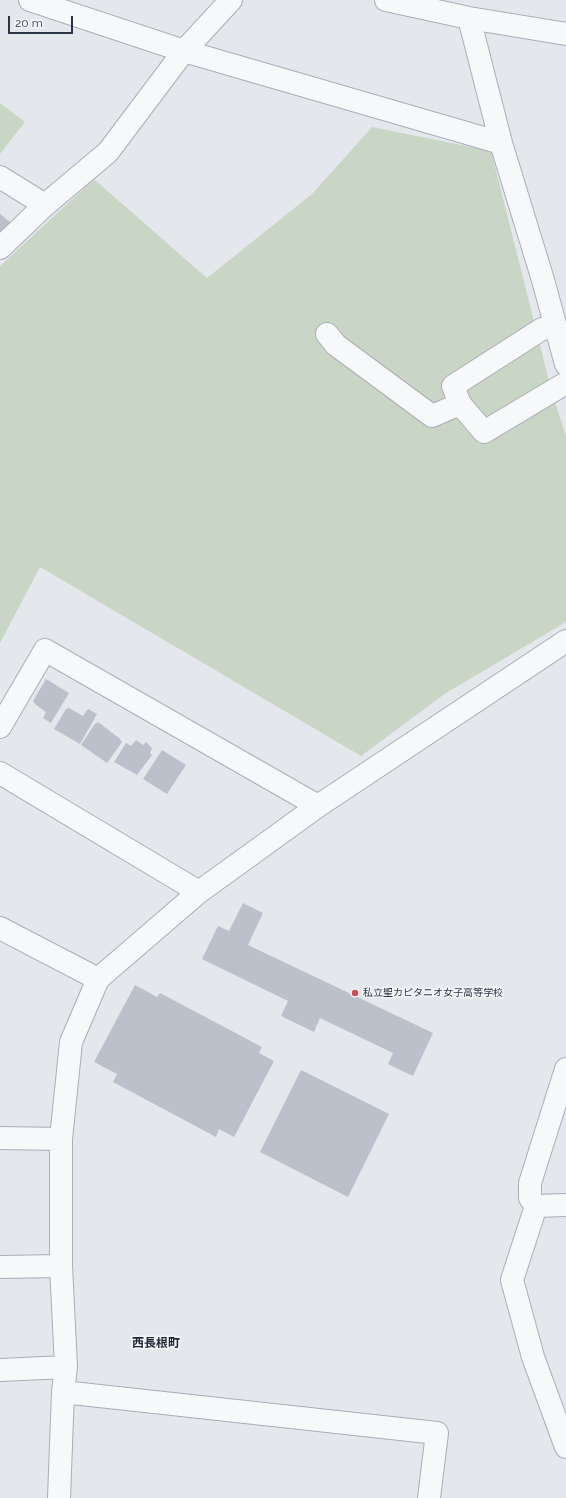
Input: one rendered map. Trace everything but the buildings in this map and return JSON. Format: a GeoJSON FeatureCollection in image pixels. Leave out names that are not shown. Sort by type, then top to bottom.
{"type":"FeatureCollection","features":[{"type":"Feature","properties":{"kind":"street"},"geometry":{"type":"LineString","coordinates":[[30,0],[184,51],[501,143]]}},
{"type":"Feature","properties":{"kind":"street"},"geometry":{"type":"LineString","coordinates":[[0,248],[45,205],[108,152],[184,51],[231,0]]}},
{"type":"Feature","properties":{"kind":"street"},"geometry":{"type":"LineString","coordinates":[[386,0],[469,18],[566,34]]}},
{"type":"Feature","properties":{"kind":"street"},"geometry":{"type":"LineString","coordinates":[[469,18],[501,143],[566,364]]}},
{"type":"Feature","properties":{"kind":"street"},"geometry":{"type":"LineString","coordinates":[[0,177],[45,205]]}},
{"type":"Feature","properties":{"kind":"street"},"geometry":{"type":"LineString","coordinates":[[555,326],[542,329],[453,386],[460,404],[484,432],[566,383]]}},
{"type":"Feature","properties":{"kind":"street"},"geometry":{"type":"LineString","coordinates":[[327,334],[336,345],[432,416],[460,404]]}},
{"type":"Feature","properties":{"kind":"street"},"geometry":{"type":"LineString","coordinates":[[60,1498],[63,1392],[66,1367],[61,1266],[61,1140],[71,1042],[98,978],[199,892],[318,806],[566,641]]}},
{"type":"Feature","properties":{"kind":"street"},"geometry":{"type":"LineString","coordinates":[[0,727],[45,650],[318,806]]}},
{"type":"Feature","properties":{"kind":"street"},"geometry":{"type":"LineString","coordinates":[[0,773],[199,892]]}},
{"type":"Feature","properties":{"kind":"street"},"geometry":{"type":"LineString","coordinates":[[0,928],[98,978]]}},
{"type":"Feature","properties":{"kind":"street"},"geometry":{"type":"LineString","coordinates":[[536,1206],[530,1198],[530,1183],[566,1069]]}},
{"type":"Feature","properties":{"kind":"street"},"geometry":{"type":"LineString","coordinates":[[0,1138],[61,1140]]}},
{"type":"Feature","properties":{"kind":"street"},"geometry":{"type":"LineString","coordinates":[[536,1206],[566,1205]]}},
{"type":"Feature","properties":{"kind":"street"},"geometry":{"type":"LineString","coordinates":[[536,1206],[512,1280],[533,1357],[566,1447]]}},
{"type":"Feature","properties":{"kind":"street"},"geometry":{"type":"LineString","coordinates":[[0,1267],[61,1266]]}},
{"type":"Feature","properties":{"kind":"street"},"geometry":{"type":"LineString","coordinates":[[0,1370],[66,1367]]}},
{"type":"Feature","properties":{"kind":"street"},"geometry":{"type":"LineString","coordinates":[[63,1392],[437,1433],[429,1498]]}},
{"type":"Feature","properties":{"kind":"green space"},"geometry":{"type":"Polygon","coordinates":[[[0,103],[25,122],[0,154],[0,103]]]}},
{"type":"Feature","properties":{"kind":"green space"},"geometry":{"type":"Polygon","coordinates":[[[372,127],[491,151],[552,393],[566,436],[566,622],[446,693],[361,756],[40,567],[0,643],[0,266],[94,179],[207,278],[312,194],[372,127]]]}},
{"type":"Feature","properties":{"kind":"place","name":"私立聖カピタニオ女子高等学校"},"geometry":{"type":"Point","coordinates":[355,993]}},
{"type":"Feature","properties":{"kind":"district","name":"西長根町"},"geometry":{"type":"Point","coordinates":[156,1343]}}]}
